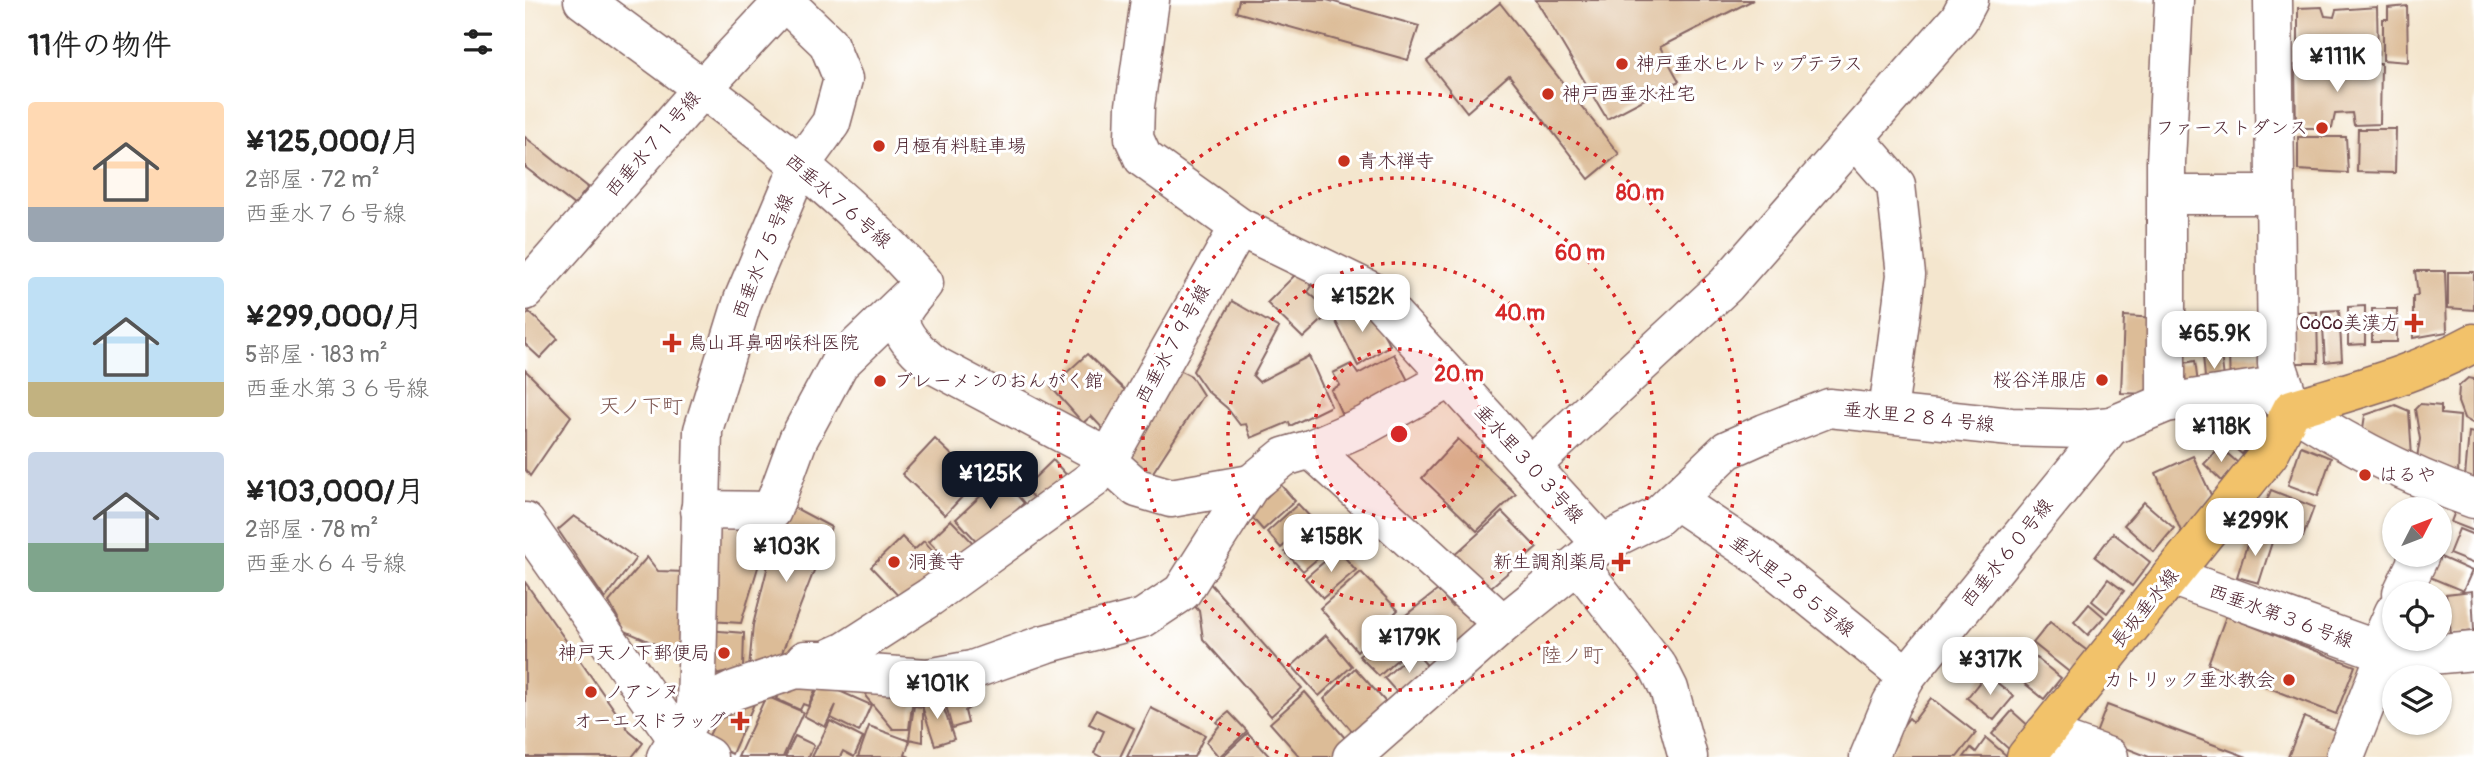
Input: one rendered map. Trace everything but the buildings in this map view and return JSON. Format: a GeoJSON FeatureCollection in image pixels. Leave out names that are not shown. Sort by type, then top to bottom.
{"type":"FeatureCollection","features":[{"type":"Feature","properties":{"kind":"main road"},"geometry":{"type":"LineString","coordinates":[[2292,409],[2386,381],[2445,359],[2474,343]]}},
{"type":"Feature","properties":{"kind":"main road","name":"長坂垂水線"},"geometry":{"type":"LineString","coordinates":[[2035,745],[2269,454],[2292,409]]}},
{"type":"Feature","properties":{"kind":"street","name":"西垂水７６号線"},"geometry":{"type":"LineString","coordinates":[[583,0],[799,166],[884,238],[924,283]]}},
{"type":"Feature","properties":{"kind":"street","name":"西垂水７１号線"},"geometry":{"type":"LineString","coordinates":[[525,291],[784,0]]}},
{"type":"Feature","properties":{"kind":"street","name":"西垂水７５号線"},"geometry":{"type":"LineString","coordinates":[[687,741],[703,430],[743,300],[799,166],[831,123],[843,79],[828,43],[784,0]]}},
{"type":"Feature","properties":{"kind":"street"},"geometry":{"type":"LineString","coordinates":[[1150,0],[1135,106],[1134,138],[1143,158],[1238,227]]}},
{"type":"Feature","properties":{"kind":"street"},"geometry":{"type":"LineString","coordinates":[[1532,466],[1726,285],[1959,19],[1969,0]]}},
{"type":"Feature","properties":{"kind":"street"},"geometry":{"type":"LineString","coordinates":[[2166,403],[2166,195],[2174,0]]}},
{"type":"Feature","properties":{"kind":"street"},"geometry":{"type":"LineString","coordinates":[[2273,0],[2277,363],[2292,409]]}},
{"type":"Feature","properties":{"kind":"street"},"geometry":{"type":"LineString","coordinates":[[1855,138],[1896,185],[1906,275],[1888,412]]}},
{"type":"Feature","properties":{"kind":"street"},"geometry":{"type":"LineString","coordinates":[[2166,195],[2275,195]]}},
{"type":"Feature","properties":{"kind":"street","name":"垂水里３０３号線"},"geometry":{"type":"LineString","coordinates":[[1238,227],[1371,291],[1532,466],[1590,554],[1658,667],[1669,689],[1688,757]]}},
{"type":"Feature","properties":{"kind":"street","name":"西垂水７９号線"},"geometry":{"type":"LineString","coordinates":[[687,741],[735,690],[796,669],[803,660],[826,660],[846,651],[930,597],[1093,479],[1107,461],[1238,227]]}},
{"type":"Feature","properties":{"kind":"street"},"geometry":{"type":"LineString","coordinates":[[924,283],[901,316],[902,326],[920,353],[936,366],[1096,451],[1137,488],[1171,498],[1251,484]]}},
{"type":"Feature","properties":{"kind":"street"},"geometry":{"type":"LineString","coordinates":[[700,510],[772,510],[799,440],[839,364],[924,283]]}},
{"type":"Feature","properties":{"kind":"street"},"geometry":{"type":"LineString","coordinates":[[796,669],[928,678],[972,670],[1045,644],[1143,618],[1182,592],[1251,484],[1284,457],[1311,449],[1366,425],[1451,378]]}},
{"type":"Feature","properties":{"kind":"street"},"geometry":{"type":"LineString","coordinates":[[2111,426],[2166,403],[2263,388],[2292,409],[2454,500]]}},
{"type":"Feature","properties":{"kind":"street","name":"垂水里２８４号線"},"geometry":{"type":"LineString","coordinates":[[1352,757],[1503,624],[1590,554],[1658,516],[1727,450],[1765,433],[1829,408],[1888,412],[2011,427],[2081,429],[2111,426]]}},
{"type":"Feature","properties":{"kind":"street","name":"西垂水６０号線"},"geometry":{"type":"LineString","coordinates":[[1869,757],[1891,704],[1907,676],[2111,426]]}},
{"type":"Feature","properties":{"kind":"street"},"geometry":{"type":"LineString","coordinates":[[1311,449],[1503,624]]}},
{"type":"Feature","properties":{"kind":"street","name":"垂水里２８５号線"},"geometry":{"type":"LineString","coordinates":[[1675,499],[1760,557],[1907,676]]}},
{"type":"Feature","properties":{"kind":"street"},"geometry":{"type":"LineString","coordinates":[[525,522],[687,741]]}},
{"type":"Feature","properties":{"kind":"street","name":"西垂水第３６号線"},"geometry":{"type":"LineString","coordinates":[[2171,576],[2381,652],[2409,656],[2474,651]]}},
{"type":"Feature","properties":{"kind":"street"},"geometry":{"type":"LineString","coordinates":[[2345,757],[2382,649]]}},
{"type":"Feature","properties":{"kind":"street"},"geometry":{"type":"LineString","coordinates":[[2035,745],[2109,757]]}},
{"type":"Feature","properties":{"kind":"place","name":"神戸垂水ヒルトップテラス"},"geometry":{"type":"Point","coordinates":[1622,64]}},
{"type":"Feature","properties":{"kind":"place","name":"神戸西垂水社宅"},"geometry":{"type":"Point","coordinates":[1548,94]}},
{"type":"Feature","properties":{"kind":"place","name":"ファーストダンス"},"geometry":{"type":"Point","coordinates":[2322,128]}},
{"type":"Feature","properties":{"kind":"place","name":"月極有料駐車場"},"geometry":{"type":"Point","coordinates":[879,146]}},
{"type":"Feature","properties":{"kind":"place","name":"青木禅寺"},"geometry":{"type":"Point","coordinates":[1344,161]}},
{"type":"Feature","properties":{"kind":"place","name":"CoCo美漢方"},"geometry":{"type":"Point","coordinates":[2414,323]}},
{"type":"Feature","properties":{"kind":"place","name":"鳥山耳鼻咽喉科医院"},"geometry":{"type":"Point","coordinates":[672,343]}},
{"type":"Feature","properties":{"kind":"place","name":"桜谷洋服店"},"geometry":{"type":"Point","coordinates":[2102,380]}},
{"type":"Feature","properties":{"kind":"place","name":"ブレーメンのおんがく館"},"geometry":{"type":"Point","coordinates":[880,381]}},
{"type":"Feature","properties":{"kind":"place","name":"はるや"},"geometry":{"type":"Point","coordinates":[2365,475]}},
{"type":"Feature","properties":{"kind":"place","name":"洞養寺"},"geometry":{"type":"Point","coordinates":[894,562]}},
{"type":"Feature","properties":{"kind":"place","name":"新生調剤薬局"},"geometry":{"type":"Point","coordinates":[1621,562]}},
{"type":"Feature","properties":{"kind":"place","name":"神戸天ノ下郵便局"},"geometry":{"type":"Point","coordinates":[724,653]}},
{"type":"Feature","properties":{"kind":"place","name":"カトリック垂水教会"},"geometry":{"type":"Point","coordinates":[2289,680]}},
{"type":"Feature","properties":{"kind":"place","name":"ノアンヌ"},"geometry":{"type":"Point","coordinates":[591,692]}},
{"type":"Feature","properties":{"kind":"place","name":"オーエスドラッグ"},"geometry":{"type":"Point","coordinates":[740,721]}},
{"type":"Feature","properties":{"kind":"district","name":"天ノ下町"},"geometry":{"type":"Point","coordinates":[641,406]}},
{"type":"Feature","properties":{"kind":"district","name":"陸ノ町"},"geometry":{"type":"Point","coordinates":[1572,655]}}]}
